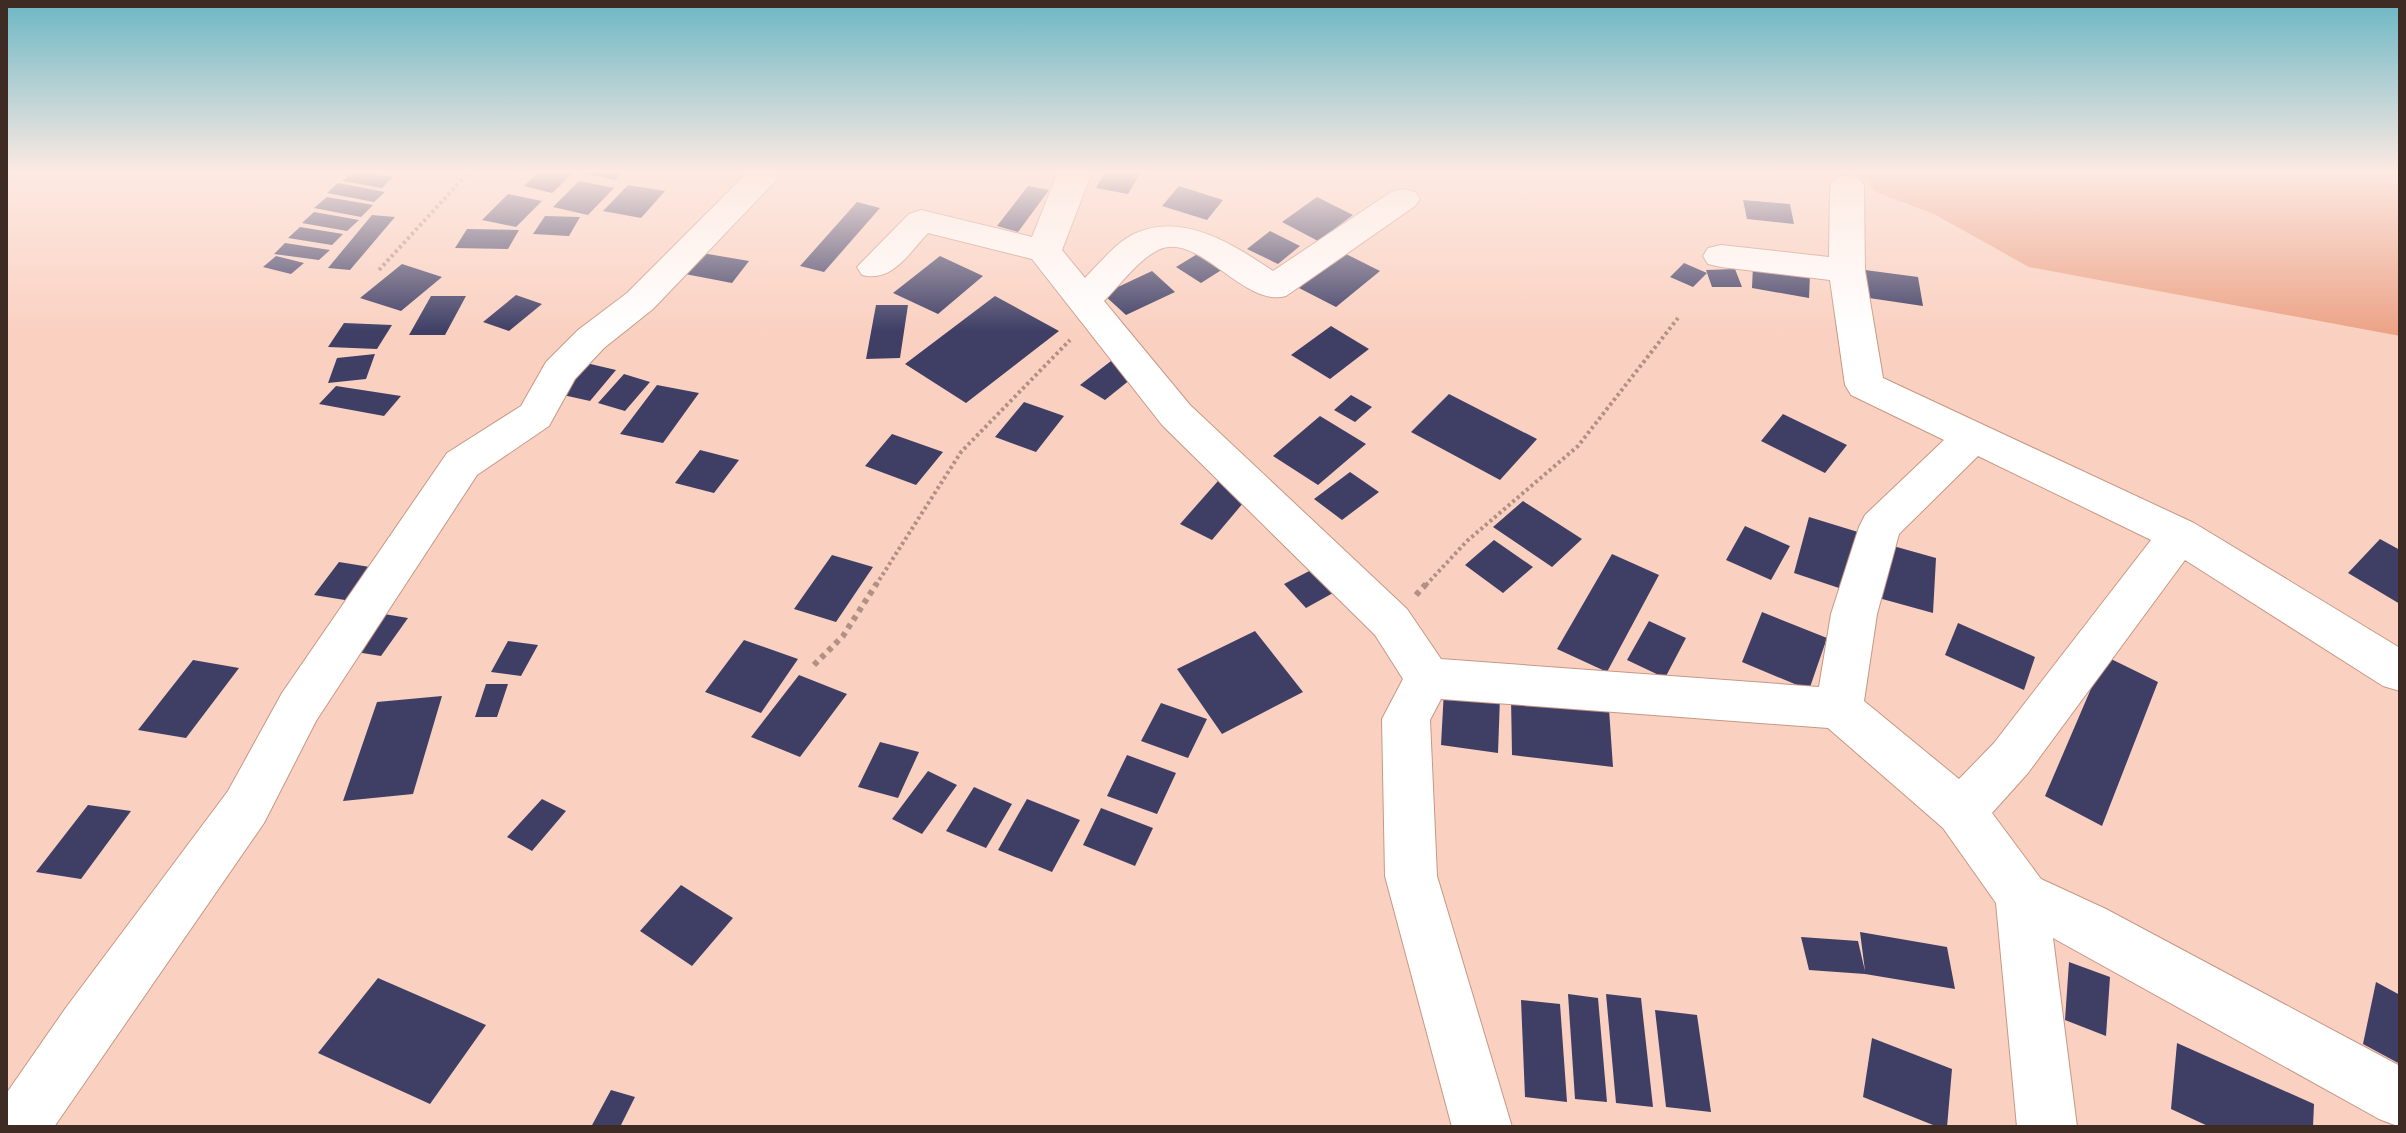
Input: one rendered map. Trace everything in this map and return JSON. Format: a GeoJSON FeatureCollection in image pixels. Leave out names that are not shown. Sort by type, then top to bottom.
{"type":"FeatureCollection","features":[{"type":"Feature","properties":{"kind":"street"},"geometry":{"type":"LineString","coordinates":[[22,1127],[85,1029],[246,807],[299,707],[462,464],[535,416],[560,371],[591,339],[640,301],[715,225]]}},
{"type":"Feature","properties":{"kind":"street"},"geometry":{"type":"LineString","coordinates":[[875,267],[917,225]]}},
{"type":"Feature","properties":{"kind":"street"},"geometry":{"type":"LineString","coordinates":[[937,225],[1044,251],[1176,415],[1391,622],[1428,678]]}},
{"type":"Feature","properties":{"kind":"street"},"geometry":{"type":"LineString","coordinates":[[1044,251],[1054,225]]}},
{"type":"Feature","properties":{"kind":"street"},"geometry":{"type":"LineString","coordinates":[[1092,308],[1147,240],[1173,238],[1202,244],[1273,288],[1365,225]]}},
{"type":"Feature","properties":{"kind":"street"},"geometry":{"type":"LineString","coordinates":[[1847,225],[1847,271],[1865,385],[2179,535],[2400,672]]}},
{"type":"Feature","properties":{"kind":"street"},"geometry":{"type":"LineString","coordinates":[[1721,256],[1847,271]]}},
{"type":"Feature","properties":{"kind":"street"},"geometry":{"type":"LineString","coordinates":[[1839,709],[1854,614],[1880,527],[1972,437]]}},
{"type":"Feature","properties":{"kind":"street"},"geometry":{"type":"LineString","coordinates":[[1961,812],[2011,758],[2179,535]]}},
{"type":"Feature","properties":{"kind":"street"},"geometry":{"type":"LineString","coordinates":[[1428,678],[1839,709],[1961,812],[2022,896],[2087,927],[2400,1098]]}},
{"type":"Feature","properties":{"kind":"street"},"geometry":{"type":"LineString","coordinates":[[1428,678],[1406,719],[1411,876],[1482,1127]]}},
{"type":"Feature","properties":{"kind":"street"},"geometry":{"type":"LineString","coordinates":[[2022,896],[2047,1127]]}},
{"type":"Feature","properties":{"kind":"path"},"geometry":{"type":"LineString","coordinates":[[379,270],[420,225]]}},
{"type":"Feature","properties":{"kind":"path"},"geometry":{"type":"LineString","coordinates":[[814,665],[843,636],[961,452],[1067,343],[1092,308]]}},
{"type":"Feature","properties":{"kind":"path"},"geometry":{"type":"LineString","coordinates":[[1391,622],[1467,541],[1578,446],[1678,318]]}},
{"type":"Feature","properties":{"kind":"shaded area"},"geometry":{"type":"Polygon","coordinates":[[[1953,225],[2400,225],[2400,336],[2029,267],[1953,225]]]}},
{"type":"Feature","properties":{"kind":"building"},"geometry":{"type":"Polygon","coordinates":[[[313,225],[354,225],[347,231],[313,225]]]}},
{"type":"Feature","properties":{"kind":"building"},"geometry":{"type":"Polygon","coordinates":[[[364,225],[388,225],[350,270],[328,268],[364,225]]]}},
{"type":"Feature","properties":{"kind":"building"},"geometry":{"type":"Polygon","coordinates":[[[539,225],[575,225],[569,236],[533,234],[539,225]]]}},
{"type":"Feature","properties":{"kind":"building"},"geometry":{"type":"Polygon","coordinates":[[[837,225],[865,225],[824,272],[800,266],[837,225]]]}},
{"type":"Feature","properties":{"kind":"building"},"geometry":{"type":"Polygon","coordinates":[[[998,225],[1023,225],[1018,232],[998,225]]]}},
{"type":"Feature","properties":{"kind":"building"},"geometry":{"type":"Polygon","coordinates":[[[1287,225],[1340,225],[1318,241],[1287,225]]]}},
{"type":"Feature","properties":{"kind":"building"},"geometry":{"type":"Polygon","coordinates":[[[300,227],[343,234],[332,245],[288,238],[300,227]]]}},
{"type":"Feature","properties":{"kind":"building"},"geometry":{"type":"Polygon","coordinates":[[[467,229],[519,230],[508,249],[455,248],[467,229]]]}},
{"type":"Feature","properties":{"kind":"building"},"geometry":{"type":"Polygon","coordinates":[[[1270,231],[1300,246],[1278,264],[1247,249],[1270,231]]]}},
{"type":"Feature","properties":{"kind":"building"},"geometry":{"type":"Polygon","coordinates":[[[285,243],[330,250],[319,260],[274,254],[285,243]]]}},
{"type":"Feature","properties":{"kind":"building"},"geometry":{"type":"Polygon","coordinates":[[[1342,252],[1380,271],[1336,307],[1299,288],[1342,252]]]}},
{"type":"Feature","properties":{"kind":"building"},"geometry":{"type":"Polygon","coordinates":[[[702,253],[749,261],[732,283],[685,274],[702,253]]]}},
{"type":"Feature","properties":{"kind":"building"},"geometry":{"type":"Polygon","coordinates":[[[1199,253],[1223,269],[1201,283],[1176,267],[1199,253]]]}},
{"type":"Feature","properties":{"kind":"building"},"geometry":{"type":"Polygon","coordinates":[[[276,256],[304,263],[291,274],[263,267],[276,256]]]}},
{"type":"Feature","properties":{"kind":"building"},"geometry":{"type":"Polygon","coordinates":[[[940,256],[983,276],[938,314],[893,293],[940,256]]]}},
{"type":"Feature","properties":{"kind":"building"},"geometry":{"type":"Polygon","coordinates":[[[1684,263],[1707,273],[1693,287],[1670,277],[1684,263]]]}},
{"type":"Feature","properties":{"kind":"building"},"geometry":{"type":"Polygon","coordinates":[[[402,264],[442,277],[401,311],[360,298],[402,264]]]}},
{"type":"Feature","properties":{"kind":"building"},"geometry":{"type":"Polygon","coordinates":[[[1753,265],[1810,275],[1809,298],[1752,288],[1753,265]]]}},
{"type":"Feature","properties":{"kind":"building"},"geometry":{"type":"Polygon","coordinates":[[[1735,269],[1742,287],[1712,287],[1706,270],[1735,269]]]}},
{"type":"Feature","properties":{"kind":"building"},"geometry":{"type":"Polygon","coordinates":[[[1865,270],[1918,277],[1923,306],[1869,298],[1865,270]]]}},
{"type":"Feature","properties":{"kind":"building"},"geometry":{"type":"Polygon","coordinates":[[[1152,271],[1175,292],[1126,315],[1103,294],[1152,271]]]}},
{"type":"Feature","properties":{"kind":"building"},"geometry":{"type":"Polygon","coordinates":[[[516,295],[542,304],[509,331],[483,322],[516,295]]]}},
{"type":"Feature","properties":{"kind":"building"},"geometry":{"type":"Polygon","coordinates":[[[431,296],[466,296],[445,335],[409,335],[431,296]]]}},
{"type":"Feature","properties":{"kind":"building"},"geometry":{"type":"Polygon","coordinates":[[[995,296],[1059,331],[966,403],[905,364],[995,296]]]}},
{"type":"Feature","properties":{"kind":"building"},"geometry":{"type":"Polygon","coordinates":[[[876,305],[908,305],[900,358],[866,359],[876,305]]]}},
{"type":"Feature","properties":{"kind":"building"},"geometry":{"type":"Polygon","coordinates":[[[344,323],[392,325],[377,349],[328,347],[344,323]]]}},
{"type":"Feature","properties":{"kind":"building"},"geometry":{"type":"Polygon","coordinates":[[[1331,326],[1369,349],[1330,379],[1291,355],[1331,326]]]}},
{"type":"Feature","properties":{"kind":"building"},"geometry":{"type":"Polygon","coordinates":[[[375,354],[366,379],[328,383],[337,358],[375,354]]]}},
{"type":"Feature","properties":{"kind":"building"},"geometry":{"type":"Polygon","coordinates":[[[1111,361],[1136,375],[1105,400],[1080,385],[1111,361]]]}},
{"type":"Feature","properties":{"kind":"building"},"geometry":{"type":"Polygon","coordinates":[[[582,362],[616,370],[590,401],[554,393],[582,362]]]}},
{"type":"Feature","properties":{"kind":"building"},"geometry":{"type":"Polygon","coordinates":[[[624,374],[650,382],[625,411],[598,403],[624,374]]]}},
{"type":"Feature","properties":{"kind":"building"},"geometry":{"type":"Polygon","coordinates":[[[657,385],[699,393],[663,443],[620,434],[657,385]]]}},
{"type":"Feature","properties":{"kind":"building"},"geometry":{"type":"Polygon","coordinates":[[[336,386],[401,396],[384,416],[319,404],[336,386]]]}},
{"type":"Feature","properties":{"kind":"building"},"geometry":{"type":"Polygon","coordinates":[[[1449,394],[1537,439],[1500,480],[1411,432],[1449,394]]]}},
{"type":"Feature","properties":{"kind":"building"},"geometry":{"type":"Polygon","coordinates":[[[1351,395],[1372,407],[1355,422],[1334,410],[1351,395]]]}},
{"type":"Feature","properties":{"kind":"building"},"geometry":{"type":"Polygon","coordinates":[[[1024,402],[1064,416],[1036,452],[995,437],[1024,402]]]}},
{"type":"Feature","properties":{"kind":"building"},"geometry":{"type":"Polygon","coordinates":[[[1783,414],[1847,445],[1825,473],[1761,441],[1783,414]]]}},
{"type":"Feature","properties":{"kind":"building"},"geometry":{"type":"Polygon","coordinates":[[[1320,416],[1366,444],[1318,485],[1273,456],[1320,416]]]}},
{"type":"Feature","properties":{"kind":"building"},"geometry":{"type":"Polygon","coordinates":[[[892,434],[943,452],[916,485],[865,466],[892,434]]]}},
{"type":"Feature","properties":{"kind":"building"},"geometry":{"type":"Polygon","coordinates":[[[700,450],[739,460],[714,493],[675,483],[700,450]]]}},
{"type":"Feature","properties":{"kind":"building"},"geometry":{"type":"Polygon","coordinates":[[[1350,472],[1379,492],[1342,520],[1314,499],[1350,472]]]}},
{"type":"Feature","properties":{"kind":"building"},"geometry":{"type":"Polygon","coordinates":[[[1218,481],[1249,496],[1212,540],[1180,524],[1218,481]]]}},
{"type":"Feature","properties":{"kind":"building"},"geometry":{"type":"Polygon","coordinates":[[[1523,501],[1582,539],[1552,567],[1493,527],[1523,501]]]}},
{"type":"Feature","properties":{"kind":"building"},"geometry":{"type":"Polygon","coordinates":[[[1809,517],[1858,532],[1845,590],[1794,573],[1809,517]]]}},
{"type":"Feature","properties":{"kind":"building"},"geometry":{"type":"Polygon","coordinates":[[[1745,526],[1790,546],[1771,580],[1726,560],[1745,526]]]}},
{"type":"Feature","properties":{"kind":"building"},"geometry":{"type":"Polygon","coordinates":[[[2380,539],[2400,550],[2400,604],[2348,573],[2380,539]]]}},
{"type":"Feature","properties":{"kind":"building"},"geometry":{"type":"Polygon","coordinates":[[[1494,540],[1533,567],[1503,593],[1465,565],[1494,540]]]}},
{"type":"Feature","properties":{"kind":"building"},"geometry":{"type":"Polygon","coordinates":[[[1879,542],[1936,558],[1933,613],[1875,597],[1879,542]]]}},
{"type":"Feature","properties":{"kind":"building"},"geometry":{"type":"Polygon","coordinates":[[[1612,554],[1659,575],[1607,672],[1557,649],[1612,554]]]}},
{"type":"Feature","properties":{"kind":"building"},"geometry":{"type":"Polygon","coordinates":[[[832,555],[873,567],[836,622],[794,609],[832,555]]]}},
{"type":"Feature","properties":{"kind":"building"},"geometry":{"type":"Polygon","coordinates":[[[339,562],[376,568],[351,601],[314,595],[339,562]]]}},
{"type":"Feature","properties":{"kind":"building"},"geometry":{"type":"Polygon","coordinates":[[[1321,565],[1342,588],[1306,608],[1284,584],[1321,565]]]}},
{"type":"Feature","properties":{"kind":"building"},"geometry":{"type":"Polygon","coordinates":[[[1762,612],[1827,638],[1809,690],[1742,662],[1762,612]]]}},
{"type":"Feature","properties":{"kind":"building"},"geometry":{"type":"Polygon","coordinates":[[[378,613],[408,618],[381,656],[350,651],[378,613]]]}},
{"type":"Feature","properties":{"kind":"building"},"geometry":{"type":"Polygon","coordinates":[[[1649,621],[1686,638],[1665,678],[1627,660],[1649,621]]]}},
{"type":"Feature","properties":{"kind":"building"},"geometry":{"type":"Polygon","coordinates":[[[1958,623],[2035,657],[2024,690],[1945,655],[1958,623]]]}},
{"type":"Feature","properties":{"kind":"building"},"geometry":{"type":"Polygon","coordinates":[[[1255,631],[1303,692],[1222,734],[1177,669],[1255,631]]]}},
{"type":"Feature","properties":{"kind":"building"},"geometry":{"type":"Polygon","coordinates":[[[744,640],[798,659],[761,713],[705,692],[744,640]]]}},
{"type":"Feature","properties":{"kind":"building"},"geometry":{"type":"Polygon","coordinates":[[[508,641],[538,645],[521,676],[491,672],[508,641]]]}},
{"type":"Feature","properties":{"kind":"building"},"geometry":{"type":"Polygon","coordinates":[[[2105,656],[2158,682],[2102,826],[2045,796],[2105,656]]]}},
{"type":"Feature","properties":{"kind":"building"},"geometry":{"type":"Polygon","coordinates":[[[193,660],[239,668],[186,738],[138,730],[193,660]]]}},
{"type":"Feature","properties":{"kind":"building"},"geometry":{"type":"Polygon","coordinates":[[[799,675],[847,694],[800,757],[751,737],[799,675]]]}},
{"type":"Feature","properties":{"kind":"building"},"geometry":{"type":"Polygon","coordinates":[[[486,684],[508,684],[497,717],[475,717],[486,684]]]}},
{"type":"Feature","properties":{"kind":"building"},"geometry":{"type":"Polygon","coordinates":[[[1444,690],[1500,697],[1498,753],[1441,745],[1444,690]]]}},
{"type":"Feature","properties":{"kind":"building"},"geometry":{"type":"Polygon","coordinates":[[[442,696],[413,794],[343,801],[377,702],[442,696]]]}},
{"type":"Feature","properties":{"kind":"building"},"geometry":{"type":"Polygon","coordinates":[[[1511,698],[1609,709],[1613,767],[1512,755],[1511,698]]]}},
{"type":"Feature","properties":{"kind":"building"},"geometry":{"type":"Polygon","coordinates":[[[1161,703],[1207,719],[1188,758],[1141,741],[1161,703]]]}},
{"type":"Feature","properties":{"kind":"building"},"geometry":{"type":"Polygon","coordinates":[[[880,742],[919,752],[898,798],[858,787],[880,742]]]}},
{"type":"Feature","properties":{"kind":"building"},"geometry":{"type":"Polygon","coordinates":[[[1127,755],[1176,773],[1157,814],[1107,796],[1127,755]]]}},
{"type":"Feature","properties":{"kind":"building"},"geometry":{"type":"Polygon","coordinates":[[[928,771],[957,785],[922,834],[892,819],[928,771]]]}},
{"type":"Feature","properties":{"kind":"building"},"geometry":{"type":"Polygon","coordinates":[[[974,787],[1012,804],[986,848],[946,831],[974,787]]]}},
{"type":"Feature","properties":{"kind":"building"},"geometry":{"type":"Polygon","coordinates":[[[542,799],[566,811],[532,851],[507,837],[542,799]]]}},
{"type":"Feature","properties":{"kind":"building"},"geometry":{"type":"Polygon","coordinates":[[[1027,799],[1080,820],[1052,872],[998,850],[1027,799]]]}},
{"type":"Feature","properties":{"kind":"building"},"geometry":{"type":"Polygon","coordinates":[[[88,805],[131,811],[81,879],[36,872],[88,805]]]}},
{"type":"Feature","properties":{"kind":"building"},"geometry":{"type":"Polygon","coordinates":[[[1101,808],[1153,828],[1135,866],[1083,845],[1101,808]]]}},
{"type":"Feature","properties":{"kind":"building"},"geometry":{"type":"Polygon","coordinates":[[[681,885],[733,918],[692,966],[640,931],[681,885]]]}},
{"type":"Feature","properties":{"kind":"building"},"geometry":{"type":"Polygon","coordinates":[[[1860,932],[1947,947],[1955,989],[1865,974],[1809,970],[1801,937],[1858,941],[1865,971],[1860,932]]]}},
{"type":"Feature","properties":{"kind":"building"},"geometry":{"type":"Polygon","coordinates":[[[2069,962],[2110,977],[2106,1036],[2065,1020],[2069,962]]]}},
{"type":"Feature","properties":{"kind":"building"},"geometry":{"type":"Polygon","coordinates":[[[378,978],[486,1025],[430,1104],[318,1053],[378,978]]]}},
{"type":"Feature","properties":{"kind":"building"},"geometry":{"type":"Polygon","coordinates":[[[2376,982],[2400,995],[2400,1064],[2363,1044],[2376,982]]]}},
{"type":"Feature","properties":{"kind":"building"},"geometry":{"type":"Polygon","coordinates":[[[1568,994],[1598,998],[1607,1102],[1575,1099],[1568,994]]]}},
{"type":"Feature","properties":{"kind":"building"},"geometry":{"type":"Polygon","coordinates":[[[1606,994],[1641,998],[1653,1107],[1616,1103],[1606,994]]]}},
{"type":"Feature","properties":{"kind":"building"},"geometry":{"type":"Polygon","coordinates":[[[1521,1000],[1560,1004],[1567,1102],[1525,1097],[1521,1000]]]}},
{"type":"Feature","properties":{"kind":"building"},"geometry":{"type":"Polygon","coordinates":[[[1655,1010],[1697,1015],[1711,1112],[1666,1107],[1655,1010]]]}},
{"type":"Feature","properties":{"kind":"building"},"geometry":{"type":"Polygon","coordinates":[[[1872,1038],[1952,1069],[1947,1127],[1938,1127],[1863,1097],[1872,1038]]]}},
{"type":"Feature","properties":{"kind":"building"},"geometry":{"type":"Polygon","coordinates":[[[2177,1043],[2314,1104],[2313,1127],[2210,1127],[2171,1109],[2177,1043]]]}},
{"type":"Feature","properties":{"kind":"building"},"geometry":{"type":"Polygon","coordinates":[[[611,1090],[635,1097],[620,1127],[591,1127],[611,1090]]]}}]}
